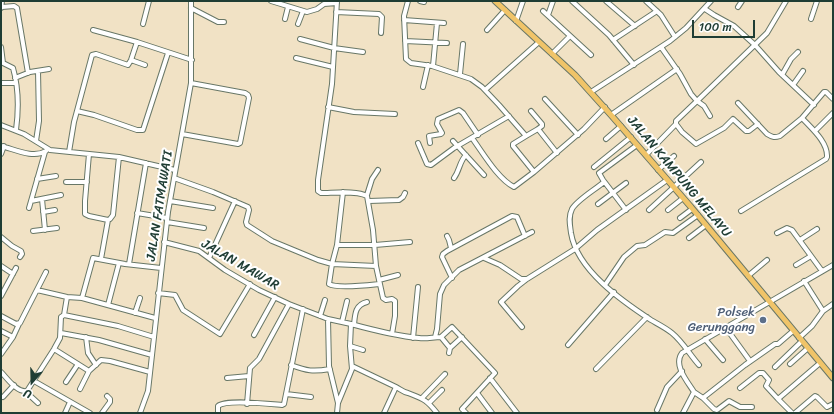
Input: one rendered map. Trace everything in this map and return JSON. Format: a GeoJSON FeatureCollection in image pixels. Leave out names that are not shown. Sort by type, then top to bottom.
{"type":"FeatureCollection","features":[{"type":"Feature","properties":{"kind":"main road","name":"JALAN KAMPUNG MELAYU"},"geometry":{"type":"LineString","coordinates":[[495,1],[575,75],[605,107],[698,215],[833,378]]}},
{"type":"Feature","properties":{"kind":"street"},"geometry":{"type":"LineString","coordinates":[[2,1],[2,8],[14,6],[17,8],[28,73]]}},
{"type":"Feature","properties":{"kind":"street"},"geometry":{"type":"LineString","coordinates":[[142,24],[149,1]]}},
{"type":"Feature","properties":{"kind":"street","name":"JALAN FATMAWATI"},"geometry":{"type":"LineString","coordinates":[[140,413],[148,390],[167,220],[191,83],[191,1]]}},
{"type":"Feature","properties":{"kind":"street"},"geometry":{"type":"LineString","coordinates":[[271,1],[307,12],[324,4],[337,2],[333,67],[318,180],[318,192],[343,192],[366,195]]}},
{"type":"Feature","properties":{"kind":"street"},"geometry":{"type":"LineString","coordinates":[[408,1],[404,20],[406,60],[408,62],[433,66],[471,78],[485,90],[526,136]]}},
{"type":"Feature","properties":{"kind":"street"},"geometry":{"type":"LineString","coordinates":[[516,21],[523,1]]}},
{"type":"Feature","properties":{"kind":"street"},"geometry":{"type":"LineString","coordinates":[[548,15],[553,1]]}},
{"type":"Feature","properties":{"kind":"street"},"geometry":{"type":"LineString","coordinates":[[572,1],[613,40],[634,65]]}},
{"type":"Feature","properties":{"kind":"street"},"geometry":{"type":"LineString","coordinates":[[606,1],[634,26]]}},
{"type":"Feature","properties":{"kind":"street"},"geometry":{"type":"LineString","coordinates":[[647,1],[666,22],[675,37]]}},
{"type":"Feature","properties":{"kind":"street"},"geometry":{"type":"LineString","coordinates":[[590,92],[634,65],[675,37],[686,28],[711,1]]}},
{"type":"Feature","properties":{"kind":"street"},"geometry":{"type":"LineString","coordinates":[[738,7],[742,1]]}},
{"type":"Feature","properties":{"kind":"street"},"geometry":{"type":"LineString","coordinates":[[646,155],[676,124],[676,121],[770,29],[786,1]]}},
{"type":"Feature","properties":{"kind":"street"},"geometry":{"type":"LineString","coordinates":[[811,19],[817,1]]}},
{"type":"Feature","properties":{"kind":"street"},"geometry":{"type":"LineString","coordinates":[[285,19],[288,7]]}},
{"type":"Feature","properties":{"kind":"street"},"geometry":{"type":"LineString","coordinates":[[191,8],[218,22],[224,22]]}},
{"type":"Feature","properties":{"kind":"street"},"geometry":{"type":"LineString","coordinates":[[704,9],[734,26],[755,45],[782,75],[814,105]]}},
{"type":"Feature","properties":{"kind":"street"},"geometry":{"type":"LineString","coordinates":[[487,30],[505,10]]}},
{"type":"Feature","properties":{"kind":"street"},"geometry":{"type":"LineString","coordinates":[[298,24],[303,11]]}},
{"type":"Feature","properties":{"kind":"street"},"geometry":{"type":"LineString","coordinates":[[544,11],[592,55]]}},
{"type":"Feature","properties":{"kind":"street"},"geometry":{"type":"LineString","coordinates":[[613,40],[657,11]]}},
{"type":"Feature","properties":{"kind":"street"},"geometry":{"type":"LineString","coordinates":[[336,12],[379,14],[382,17],[381,33]]}},
{"type":"Feature","properties":{"kind":"street"},"geometry":{"type":"LineString","coordinates":[[404,20],[444,23]]}},
{"type":"Feature","properties":{"kind":"street"},"geometry":{"type":"LineString","coordinates":[[433,66],[437,23]]}},
{"type":"Feature","properties":{"kind":"street"},"geometry":{"type":"LineString","coordinates":[[93,30],[137,42],[192,60]]}},
{"type":"Feature","properties":{"kind":"street"},"geometry":{"type":"LineString","coordinates":[[552,54],[570,36]]}},
{"type":"Feature","properties":{"kind":"street"},"geometry":{"type":"LineString","coordinates":[[300,40],[334,48],[363,52]]}},
{"type":"Feature","properties":{"kind":"street"},"geometry":{"type":"LineString","coordinates":[[405,40],[446,43]]}},
{"type":"Feature","properties":{"kind":"street"},"geometry":{"type":"LineString","coordinates":[[69,152],[74,122],[92,55],[96,54],[127,66],[130,64],[137,42]]}},
{"type":"Feature","properties":{"kind":"street"},"geometry":{"type":"LineString","coordinates":[[485,90],[539,42]]}},
{"type":"Feature","properties":{"kind":"street"},"geometry":{"type":"LineString","coordinates":[[460,74],[463,44]]}},
{"type":"Feature","properties":{"kind":"street"},"geometry":{"type":"LineString","coordinates":[[1,47],[4,63],[13,68],[18,91],[16,130]]}},
{"type":"Feature","properties":{"kind":"street"},"geometry":{"type":"LineString","coordinates":[[661,47],[677,69],[691,94],[704,106],[710,116]]}},
{"type":"Feature","properties":{"kind":"street"},"geometry":{"type":"LineString","coordinates":[[782,75],[798,52]]}},
{"type":"Feature","properties":{"kind":"street"},"geometry":{"type":"LineString","coordinates":[[77,111],[94,115],[137,130],[143,130],[168,53]]}},
{"type":"Feature","properties":{"kind":"street"},"geometry":{"type":"LineString","coordinates":[[296,58],[333,67]]}},
{"type":"Feature","properties":{"kind":"street"},"geometry":{"type":"LineString","coordinates":[[131,60],[145,66]]}},
{"type":"Feature","properties":{"kind":"street"},"geometry":{"type":"LineString","coordinates":[[423,87],[428,65]]}},
{"type":"Feature","properties":{"kind":"street"},"geometry":{"type":"LineString","coordinates":[[15,78],[28,73],[49,69]]}},
{"type":"Feature","properties":{"kind":"street"},"geometry":{"type":"LineString","coordinates":[[611,115],[677,69]]}},
{"type":"Feature","properties":{"kind":"street"},"geometry":{"type":"LineString","coordinates":[[36,141],[39,121],[38,71]]}},
{"type":"Feature","properties":{"kind":"street"},"geometry":{"type":"LineString","coordinates":[[793,85],[803,71]]}},
{"type":"Feature","properties":{"kind":"street"},"geometry":{"type":"LineString","coordinates":[[1,83],[16,83]]}},
{"type":"Feature","properties":{"kind":"street"},"geometry":{"type":"LineString","coordinates":[[182,134],[238,144],[240,143],[249,98],[245,93],[191,83]]}},
{"type":"Feature","properties":{"kind":"street"},"geometry":{"type":"LineString","coordinates":[[738,103],[771,137],[776,137],[780,136],[802,118],[825,92],[833,99]]}},
{"type":"Feature","properties":{"kind":"street"},"geometry":{"type":"LineString","coordinates":[[545,99],[578,135]]}},
{"type":"Feature","properties":{"kind":"street"},"geometry":{"type":"LineString","coordinates":[[328,107],[364,113],[396,114]]}},
{"type":"Feature","properties":{"kind":"street"},"geometry":{"type":"LineString","coordinates":[[472,138],[499,174],[512,186],[517,186],[578,135],[605,107]]}},
{"type":"Feature","properties":{"kind":"street"},"geometry":{"type":"LineString","coordinates":[[430,143],[429,136],[442,133],[437,124],[438,119],[459,110],[463,113],[478,135]]}},
{"type":"Feature","properties":{"kind":"street"},"geometry":{"type":"LineString","coordinates":[[531,111],[542,126],[513,146],[534,172]]}},
{"type":"Feature","properties":{"kind":"street"},"geometry":{"type":"LineString","coordinates":[[815,131],[833,113]]}},
{"type":"Feature","properties":{"kind":"street"},"geometry":{"type":"LineString","coordinates":[[418,143],[427,164],[429,165],[509,116]]}},
{"type":"Feature","properties":{"kind":"street"},"geometry":{"type":"LineString","coordinates":[[740,211],[826,160],[826,151],[815,131],[802,118]]}},
{"type":"Feature","properties":{"kind":"street"},"geometry":{"type":"LineString","coordinates":[[676,124],[682,132],[696,144],[724,128],[733,120],[746,131],[749,131],[758,124]]}},
{"type":"Feature","properties":{"kind":"street"},"geometry":{"type":"LineString","coordinates":[[1,125],[16,130],[36,141],[46,151]]}},
{"type":"Feature","properties":{"kind":"street"},"geometry":{"type":"LineString","coordinates":[[606,139],[621,126]]}},
{"type":"Feature","properties":{"kind":"street"},"geometry":{"type":"LineString","coordinates":[[538,128],[557,152]]}},
{"type":"Feature","properties":{"kind":"street"},"geometry":{"type":"LineString","coordinates":[[594,167],[631,137]]}},
{"type":"Feature","properties":{"kind":"street"},"geometry":{"type":"LineString","coordinates":[[453,141],[484,175]]}},
{"type":"Feature","properties":{"kind":"street"},"geometry":{"type":"LineString","coordinates":[[1,154],[2,146],[37,154],[46,151],[69,152],[119,157],[175,170]]}},
{"type":"Feature","properties":{"kind":"street"},"geometry":{"type":"LineString","coordinates":[[626,210],[604,182],[600,174],[601,171],[637,146]]}},
{"type":"Feature","properties":{"kind":"street"},"geometry":{"type":"LineString","coordinates":[[29,208],[46,151]]}},
{"type":"Feature","properties":{"kind":"street"},"geometry":{"type":"LineString","coordinates":[[89,154],[85,214],[108,220]]}},
{"type":"Feature","properties":{"kind":"street"},"geometry":{"type":"LineString","coordinates":[[454,178],[458,172],[460,162],[466,155]]}},
{"type":"Feature","properties":{"kind":"street"},"geometry":{"type":"LineString","coordinates":[[658,170],[674,156]]}},
{"type":"Feature","properties":{"kind":"street"},"geometry":{"type":"LineString","coordinates":[[102,259],[108,220],[113,215],[119,157]]}},
{"type":"Feature","properties":{"kind":"street"},"geometry":{"type":"LineString","coordinates":[[649,210],[701,162]]}},
{"type":"Feature","properties":{"kind":"street"},"geometry":{"type":"LineString","coordinates":[[129,264],[146,163]]}},
{"type":"Feature","properties":{"kind":"street"},"geometry":{"type":"LineString","coordinates":[[378,170],[372,179],[366,195],[369,201],[376,266],[384,300],[392,299],[395,301],[395,316],[392,334]]}},
{"type":"Feature","properties":{"kind":"street"},"geometry":{"type":"LineString","coordinates":[[37,179],[56,176]]}},
{"type":"Feature","properties":{"kind":"street"},"geometry":{"type":"LineString","coordinates":[[174,178],[213,192],[249,208],[246,222],[247,225],[272,241],[318,260],[332,264],[376,266]]}},
{"type":"Feature","properties":{"kind":"street"},"geometry":{"type":"LineString","coordinates":[[522,327],[501,302],[521,281],[527,279],[575,249],[597,230],[667,180]]}},
{"type":"Feature","properties":{"kind":"street"},"geometry":{"type":"LineString","coordinates":[[66,182],[87,182]]}},
{"type":"Feature","properties":{"kind":"street"},"geometry":{"type":"LineString","coordinates":[[604,182],[577,203],[572,209],[569,223],[575,249],[586,266],[598,279],[647,317],[672,333],[699,365]]}},
{"type":"Feature","properties":{"kind":"street"},"geometry":{"type":"LineString","coordinates":[[598,204],[626,183]]}},
{"type":"Feature","properties":{"kind":"street"},"geometry":{"type":"LineString","coordinates":[[343,192],[337,245],[329,282],[330,285],[365,286],[398,275]]}},
{"type":"Feature","properties":{"kind":"street"},"geometry":{"type":"LineString","coordinates":[[369,201],[398,200],[403,197],[405,193]]}},
{"type":"Feature","properties":{"kind":"street"},"geometry":{"type":"LineString","coordinates":[[31,201],[61,195]]}},
{"type":"Feature","properties":{"kind":"street"},"geometry":{"type":"LineString","coordinates":[[668,210],[683,198]]}},
{"type":"Feature","properties":{"kind":"street"},"geometry":{"type":"LineString","coordinates":[[42,199],[45,230]]}},
{"type":"Feature","properties":{"kind":"street"},"geometry":{"type":"LineString","coordinates":[[209,258],[235,201]]}},
{"type":"Feature","properties":{"kind":"street"},"geometry":{"type":"LineString","coordinates":[[170,202],[213,208]]}},
{"type":"Feature","properties":{"kind":"street"},"geometry":{"type":"LineString","coordinates":[[680,218],[692,209]]}},
{"type":"Feature","properties":{"kind":"street"},"geometry":{"type":"LineString","coordinates":[[43,212],[56,210]]}},
{"type":"Feature","properties":{"kind":"street"},"geometry":{"type":"LineString","coordinates":[[137,213],[204,228]]}},
{"type":"Feature","properties":{"kind":"street"},"geometry":{"type":"LineString","coordinates":[[605,285],[624,257],[637,246],[645,245],[665,232],[673,233],[698,215]]}},
{"type":"Feature","properties":{"kind":"street"},"geometry":{"type":"LineString","coordinates":[[452,278],[443,261],[442,255],[451,248],[512,216],[517,217],[525,236]]}},
{"type":"Feature","properties":{"kind":"street"},"geometry":{"type":"LineString","coordinates":[[689,238],[706,225]]}},
{"type":"Feature","properties":{"kind":"street"},"geometry":{"type":"LineString","coordinates":[[33,231],[57,228]]}},
{"type":"Feature","properties":{"kind":"street"},"geometry":{"type":"LineString","coordinates":[[777,233],[788,228],[792,230],[822,271]]}},
{"type":"Feature","properties":{"kind":"street"},"geometry":{"type":"LineString","coordinates":[[800,240],[817,229]]}},
{"type":"Feature","properties":{"kind":"street"},"geometry":{"type":"LineString","coordinates":[[435,337],[441,290],[444,285],[459,270],[532,232]]}},
{"type":"Feature","properties":{"kind":"street"},"geometry":{"type":"LineString","coordinates":[[447,236],[451,248]]}},
{"type":"Feature","properties":{"kind":"street"},"geometry":{"type":"LineString","coordinates":[[1,237],[21,251],[22,254],[20,257]]}},
{"type":"Feature","properties":{"kind":"street","name":"JALAN MAWAR"},"geometry":{"type":"LineString","coordinates":[[164,242],[199,251],[225,270],[250,284],[289,304],[328,319],[413,338],[429,339],[441,337]]}},
{"type":"Feature","properties":{"kind":"street"},"geometry":{"type":"LineString","coordinates":[[337,245],[374,245],[410,242]]}},
{"type":"Feature","properties":{"kind":"street"},"geometry":{"type":"LineString","coordinates":[[796,265],[811,256]]}},
{"type":"Feature","properties":{"kind":"street"},"geometry":{"type":"LineString","coordinates":[[82,298],[92,259],[94,257],[119,263],[161,268]]}},
{"type":"Feature","properties":{"kind":"street"},"geometry":{"type":"LineString","coordinates":[[484,258],[500,265],[521,281]]}},
{"type":"Feature","properties":{"kind":"street"},"geometry":{"type":"LineString","coordinates":[[748,276],[767,260]]}},
{"type":"Feature","properties":{"kind":"street"},"geometry":{"type":"LineString","coordinates":[[108,306],[119,263]]}},
{"type":"Feature","properties":{"kind":"street"},"geometry":{"type":"LineString","coordinates":[[752,407],[740,407],[729,401],[717,410],[714,410],[704,398],[694,392],[678,362],[679,357],[687,349],[726,328],[833,265]]}},
{"type":"Feature","properties":{"kind":"street"},"geometry":{"type":"LineString","coordinates":[[1,266],[13,274]]}},
{"type":"Feature","properties":{"kind":"street"},"geometry":{"type":"LineString","coordinates":[[1,296],[16,268]]}},
{"type":"Feature","properties":{"kind":"street"},"geometry":{"type":"LineString","coordinates":[[1,354],[13,337],[46,272]]}},
{"type":"Feature","properties":{"kind":"street"},"geometry":{"type":"LineString","coordinates":[[804,281],[823,311]]}},
{"type":"Feature","properties":{"kind":"street"},"geometry":{"type":"LineString","coordinates":[[158,293],[175,295],[183,310],[220,334],[250,284]]}},
{"type":"Feature","properties":{"kind":"street"},"geometry":{"type":"LineString","coordinates":[[413,338],[418,287]]}},
{"type":"Feature","properties":{"kind":"street"},"geometry":{"type":"LineString","coordinates":[[37,290],[67,297],[82,298],[155,318]]}},
{"type":"Feature","properties":{"kind":"street"},"geometry":{"type":"LineString","coordinates":[[568,345],[614,292]]}},
{"type":"Feature","properties":{"kind":"street"},"geometry":{"type":"LineString","coordinates":[[26,392],[54,349],[61,333],[62,317],[64,315],[67,297]]}},
{"type":"Feature","properties":{"kind":"street"},"geometry":{"type":"LineString","coordinates":[[254,336],[275,297]]}},
{"type":"Feature","properties":{"kind":"street"},"geometry":{"type":"LineString","coordinates":[[135,313],[140,298]]}},
{"type":"Feature","properties":{"kind":"street"},"geometry":{"type":"LineString","coordinates":[[320,316],[325,300]]}},
{"type":"Feature","properties":{"kind":"street"},"geometry":{"type":"LineString","coordinates":[[342,322],[346,301]]}},
{"type":"Feature","properties":{"kind":"street"},"geometry":{"type":"LineString","coordinates":[[337,413],[338,403],[352,371],[350,346],[352,324],[356,308],[362,303],[367,302]]}},
{"type":"Feature","properties":{"kind":"street"},"geometry":{"type":"LineString","coordinates":[[247,404],[249,376],[252,365],[259,359],[289,304]]}},
{"type":"Feature","properties":{"kind":"street"},"geometry":{"type":"LineString","coordinates":[[775,367],[801,339],[823,311],[833,304]]}},
{"type":"Feature","properties":{"kind":"street"},"geometry":{"type":"LineString","coordinates":[[218,413],[218,406],[221,403],[230,402],[282,405],[285,401],[303,309]]}},
{"type":"Feature","properties":{"kind":"street"},"geometry":{"type":"LineString","coordinates":[[64,315],[118,326],[154,337]]}},
{"type":"Feature","properties":{"kind":"street"},"geometry":{"type":"LineString","coordinates":[[1,316],[19,324]]}},
{"type":"Feature","properties":{"kind":"street"},"geometry":{"type":"LineString","coordinates":[[596,369],[647,317]]}},
{"type":"Feature","properties":{"kind":"street"},"geometry":{"type":"LineString","coordinates":[[328,319],[330,369],[338,403]]}},
{"type":"Feature","properties":{"kind":"street"},"geometry":{"type":"LineString","coordinates":[[450,348],[441,337],[452,327],[494,373],[462,409],[466,413]]}},
{"type":"Feature","properties":{"kind":"street"},"geometry":{"type":"LineString","coordinates":[[726,328],[750,361]]}},
{"type":"Feature","properties":{"kind":"street"},"geometry":{"type":"LineString","coordinates":[[1,331],[13,337]]}},
{"type":"Feature","properties":{"kind":"street"},"geometry":{"type":"LineString","coordinates":[[704,398],[750,361],[775,344],[779,343],[793,331]]}},
{"type":"Feature","properties":{"kind":"street"},"geometry":{"type":"LineString","coordinates":[[61,333],[86,337],[152,354]]}},
{"type":"Feature","properties":{"kind":"street"},"geometry":{"type":"LineString","coordinates":[[86,337],[88,353],[96,365]]}},
{"type":"Feature","properties":{"kind":"street"},"geometry":{"type":"LineString","coordinates":[[449,353],[450,348],[462,337]]}},
{"type":"Feature","properties":{"kind":"street"},"geometry":{"type":"LineString","coordinates":[[705,339],[723,360]]}},
{"type":"Feature","properties":{"kind":"street"},"geometry":{"type":"LineString","coordinates":[[350,346],[363,350]]}},
{"type":"Feature","properties":{"kind":"street"},"geometry":{"type":"LineString","coordinates":[[790,364],[808,348]]}},
{"type":"Feature","properties":{"kind":"street"},"geometry":{"type":"LineString","coordinates":[[54,349],[89,372]]}},
{"type":"Feature","properties":{"kind":"street"},"geometry":{"type":"LineString","coordinates":[[80,389],[89,372],[101,360],[150,372]]}},
{"type":"Feature","properties":{"kind":"street"},"geometry":{"type":"LineString","coordinates":[[778,399],[820,363]]}},
{"type":"Feature","properties":{"kind":"street"},"geometry":{"type":"LineString","coordinates":[[66,382],[78,364]]}},
{"type":"Feature","properties":{"kind":"street"},"geometry":{"type":"LineString","coordinates":[[291,366],[308,371],[330,369]]}},
{"type":"Feature","properties":{"kind":"street"},"geometry":{"type":"LineString","coordinates":[[352,366],[408,394],[422,398],[429,403],[437,413]]}},
{"type":"Feature","properties":{"kind":"street"},"geometry":{"type":"LineString","coordinates":[[657,410],[662,395],[667,387],[682,371]]}},
{"type":"Feature","properties":{"kind":"street"},"geometry":{"type":"LineString","coordinates":[[1,372],[14,385],[26,392],[38,403]]}},
{"type":"Feature","properties":{"kind":"street"},"geometry":{"type":"LineString","coordinates":[[740,388],[758,374],[763,373],[769,380],[766,386],[793,413],[814,396],[827,407],[833,404]]}},
{"type":"Feature","properties":{"kind":"street"},"geometry":{"type":"LineString","coordinates":[[422,398],[445,374]]}},
{"type":"Feature","properties":{"kind":"street"},"geometry":{"type":"LineString","coordinates":[[227,378],[249,376]]}},
{"type":"Feature","properties":{"kind":"street"},"geometry":{"type":"LineString","coordinates":[[490,378],[517,413]]}},
{"type":"Feature","properties":{"kind":"street"},"geometry":{"type":"LineString","coordinates":[[34,381],[90,413]]}},
{"type":"Feature","properties":{"kind":"street"},"geometry":{"type":"LineString","coordinates":[[3,397],[14,385]]}},
{"type":"Feature","properties":{"kind":"street"},"geometry":{"type":"LineString","coordinates":[[384,413],[396,387]]}},
{"type":"Feature","properties":{"kind":"street"},"geometry":{"type":"LineString","coordinates":[[429,403],[442,390]]}},
{"type":"Feature","properties":{"kind":"street"},"geometry":{"type":"LineString","coordinates":[[683,413],[694,392]]}},
{"type":"Feature","properties":{"kind":"street"},"geometry":{"type":"LineString","coordinates":[[477,393],[492,413]]}},
{"type":"Feature","properties":{"kind":"street"},"geometry":{"type":"LineString","coordinates":[[286,394],[311,397]]}},
{"type":"Feature","properties":{"kind":"street"},"geometry":{"type":"LineString","coordinates":[[102,413],[110,402],[110,399],[107,396]]}},
{"type":"Feature","properties":{"kind":"street"},"geometry":{"type":"LineString","coordinates":[[65,413],[70,402]]}},
{"type":"Feature","properties":{"kind":"place","name":"Polsek Gerunggang"},"geometry":{"type":"Point","coordinates":[763,320]}}]}
